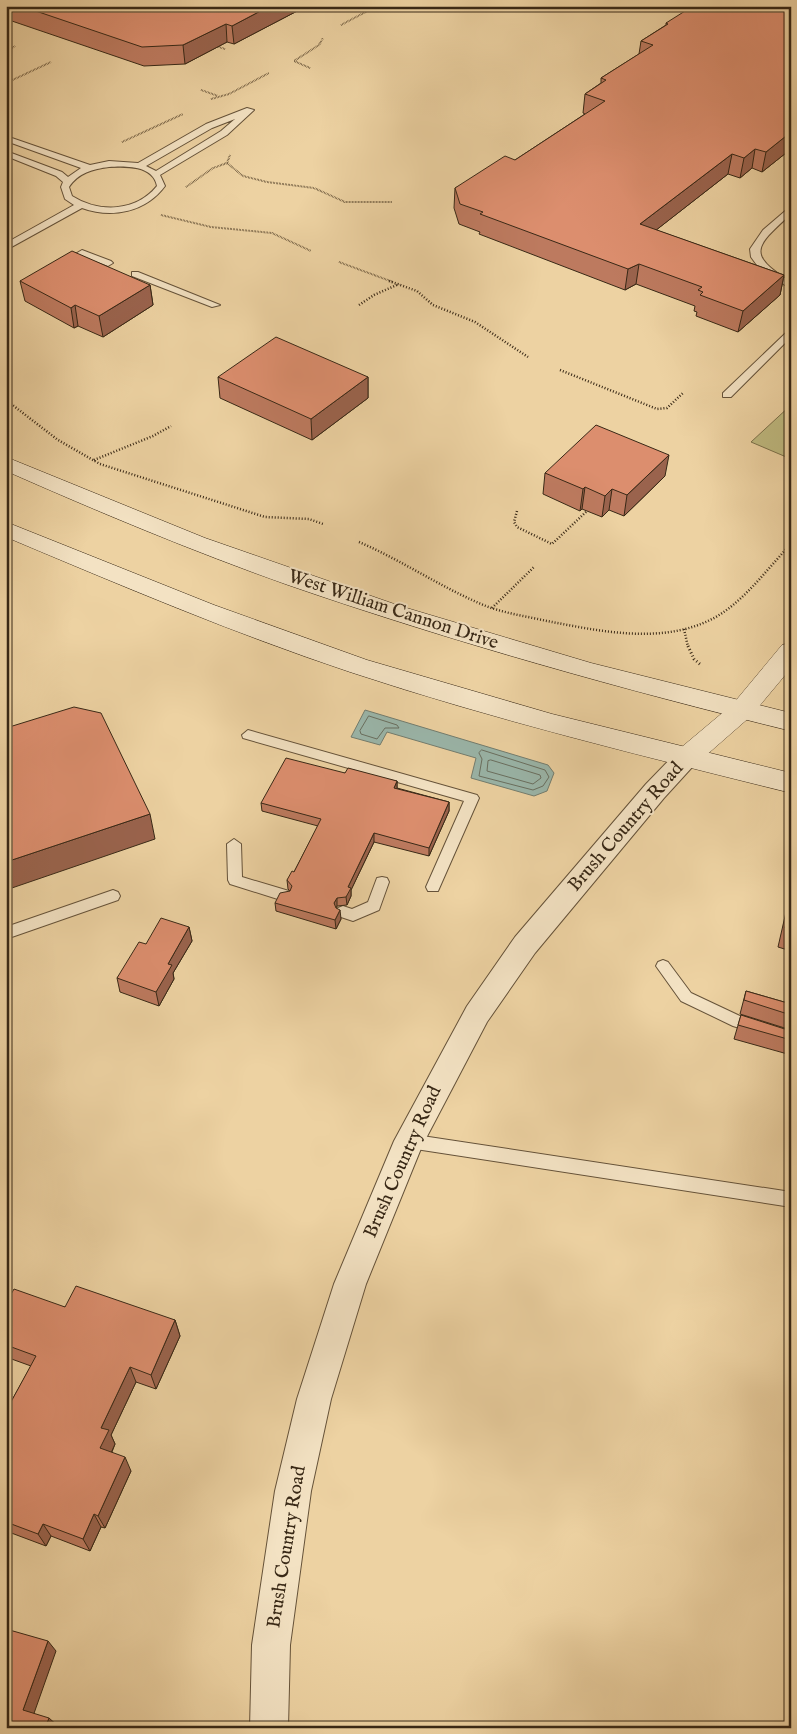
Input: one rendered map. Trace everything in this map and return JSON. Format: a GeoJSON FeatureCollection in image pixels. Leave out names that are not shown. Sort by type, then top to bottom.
{"type":"FeatureCollection","features":[{"type":"Feature","properties":{"kind":"main road","name":"West William Cannon Drive"},"geometry":{"type":"LineString","coordinates":[[6,463],[85,498],[226,554],[364,604],[554,661],[791,722]]}},
{"type":"Feature","properties":{"kind":"main road"},"geometry":{"type":"LineString","coordinates":[[6,530],[135,583],[308,648],[408,682],[548,723],[791,783]]}},
{"type":"Feature","properties":{"kind":"main road","name":"Brush Country Road"},"geometry":{"type":"LineString","coordinates":[[686,758],[742,710],[791,651]]}},
{"type":"Feature","properties":{"kind":"street","name":"Brush Country Road"},"geometry":{"type":"LineString","coordinates":[[269,1728],[272,1645],[294,1491],[314,1399],[350,1284],[409,1141],[476,1014],[520,952],[655,791],[686,758]]}},
{"type":"Feature","properties":{"kind":"lane"},"geometry":{"type":"LineString","coordinates":[[139,166],[209,126],[250,110],[224,133],[156,174]]}},
{"type":"Feature","properties":{"kind":"lane"},"geometry":{"type":"LineString","coordinates":[[6,138],[89,168]]}},
{"type":"Feature","properties":{"kind":"lane"},"geometry":{"type":"LineString","coordinates":[[6,152],[59,174],[68,182]]}},
{"type":"Feature","properties":{"kind":"lane"},"geometry":{"type":"LineString","coordinates":[[109,164],[139,166],[156,174],[161,186],[151,199],[142,204],[117,209],[91,208],[73,202],[65,192],[68,182],[89,168],[109,164]]}},
{"type":"Feature","properties":{"kind":"lane"},"geometry":{"type":"LineString","coordinates":[[6,247],[81,205]]}},
{"type":"Feature","properties":{"kind":"lane"},"geometry":{"type":"LineString","coordinates":[[791,209],[758,239],[755,252],[756,261],[762,269],[791,286]]}},
{"type":"Feature","properties":{"kind":"lane"},"geometry":{"type":"LineString","coordinates":[[82,253],[108,263]]}},
{"type":"Feature","properties":{"kind":"lane"},"geometry":{"type":"LineString","coordinates":[[135,274],[215,304]]}},
{"type":"Feature","properties":{"kind":"lane"},"geometry":{"type":"LineString","coordinates":[[727,395],[791,331]]}},
{"type":"Feature","properties":{"kind":"lane"},"geometry":{"type":"LineString","coordinates":[[248,736],[472,798],[433,887]]}},
{"type":"Feature","properties":{"kind":"lane"},"geometry":{"type":"LineString","coordinates":[[234,844],[235,880],[284,895]]}},
{"type":"Feature","properties":{"kind":"lane"},"geometry":{"type":"LineString","coordinates":[[344,912],[353,915],[374,906],[382,882]]}},
{"type":"Feature","properties":{"kind":"lane"},"geometry":{"type":"LineString","coordinates":[[6,934],[113,896]]}},
{"type":"Feature","properties":{"kind":"lane"},"geometry":{"type":"LineString","coordinates":[[663,966],[686,997],[738,1022],[791,1038]]}},
{"type":"Feature","properties":{"kind":"lane"},"geometry":{"type":"LineString","coordinates":[[409,1141],[791,1200]]}},
{"type":"Feature","properties":{"kind":"path"},"geometry":{"type":"LineString","coordinates":[[367,6],[384,8]]}},
{"type":"Feature","properties":{"kind":"path"},"geometry":{"type":"LineString","coordinates":[[667,6],[676,6]]}},
{"type":"Feature","properties":{"kind":"path"},"geometry":{"type":"LineString","coordinates":[[341,25],[375,7]]}},
{"type":"Feature","properties":{"kind":"path"},"geometry":{"type":"LineString","coordinates":[[310,68],[294,61],[319,46],[322,38]]}},
{"type":"Feature","properties":{"kind":"path"},"geometry":{"type":"LineString","coordinates":[[6,52],[15,46]]}},
{"type":"Feature","properties":{"kind":"path"},"geometry":{"type":"LineString","coordinates":[[216,46],[225,49]]}},
{"type":"Feature","properties":{"kind":"path"},"geometry":{"type":"LineString","coordinates":[[6,83],[51,62]]}},
{"type":"Feature","properties":{"kind":"path"},"geometry":{"type":"LineString","coordinates":[[211,99],[229,94],[269,74]]}},
{"type":"Feature","properties":{"kind":"path"},"geometry":{"type":"LineString","coordinates":[[201,90],[218,96]]}},
{"type":"Feature","properties":{"kind":"path"},"geometry":{"type":"LineString","coordinates":[[122,142],[183,114]]}},
{"type":"Feature","properties":{"kind":"path"},"geometry":{"type":"LineString","coordinates":[[227,164],[232,152]]}},
{"type":"Feature","properties":{"kind":"path"},"geometry":{"type":"LineString","coordinates":[[186,187],[213,168],[227,164]]}},
{"type":"Feature","properties":{"kind":"path"},"geometry":{"type":"LineString","coordinates":[[227,164],[235,173],[256,180],[315,189],[345,203],[379,200],[392,202]]}},
{"type":"Feature","properties":{"kind":"path"},"geometry":{"type":"LineString","coordinates":[[159,214],[211,227],[272,233],[311,251]]}},
{"type":"Feature","properties":{"kind":"path"},"geometry":{"type":"LineString","coordinates":[[340,262],[417,291],[433,305],[476,322],[528,357]]}},
{"type":"Feature","properties":{"kind":"path"},"geometry":{"type":"LineString","coordinates":[[359,305],[374,295],[400,284]]}},
{"type":"Feature","properties":{"kind":"path"},"geometry":{"type":"LineString","coordinates":[[560,370],[657,409],[668,408],[684,392]]}},
{"type":"Feature","properties":{"kind":"path"},"geometry":{"type":"LineString","coordinates":[[6,400],[58,440],[93,460],[265,518],[309,519],[323,524]]}},
{"type":"Feature","properties":{"kind":"path"},"geometry":{"type":"LineString","coordinates":[[93,460],[132,443],[159,435],[171,426]]}},
{"type":"Feature","properties":{"kind":"path"},"geometry":{"type":"LineString","coordinates":[[517,511],[514,522],[517,527],[552,544],[587,510]]}},
{"type":"Feature","properties":{"kind":"path"},"geometry":{"type":"LineString","coordinates":[[359,542],[382,550],[480,604],[492,608],[589,629],[641,633],[684,629],[708,621],[724,612],[791,544]]}},
{"type":"Feature","properties":{"kind":"path"},"geometry":{"type":"LineString","coordinates":[[492,608],[534,567]]}},
{"type":"Feature","properties":{"kind":"path"},"geometry":{"type":"LineString","coordinates":[[684,629],[692,657],[696,663],[701,665]]}},
{"type":"Feature","properties":{"kind":"shaded area"},"geometry":{"type":"Polygon","coordinates":[[[791,405],[791,459],[751,442],[791,405]]]}},
{"type":"Feature","properties":{"kind":"water"},"geometry":{"type":"Polygon","coordinates":[[[365,710],[548,765],[554,773],[547,791],[534,796],[471,778],[476,758],[387,732],[380,745],[351,737],[365,710]]]}},
{"type":"Feature","properties":{"kind":"building"},"geometry":{"type":"Polygon","coordinates":[[[21,6],[133,6],[147,11],[155,6],[270,6],[232,26],[226,24],[183,45],[142,47],[21,6]]]}},
{"type":"Feature","properties":{"kind":"building"},"geometry":{"type":"Polygon","coordinates":[[[693,6],[775,6],[791,11],[791,132],[766,152],[755,149],[744,158],[732,154],[640,224],[784,275],[743,311],[700,295],[703,292],[698,290],[702,287],[639,264],[628,269],[480,214],[483,212],[460,204],[455,188],[505,156],[515,160],[605,101],[585,94],[606,80],[601,78],[653,45],[641,41],[693,6]]]}},
{"type":"Feature","properties":{"kind":"building"},"geometry":{"type":"Polygon","coordinates":[[[72,251],[150,285],[99,316],[75,305],[71,308],[20,281],[72,251]]]}},
{"type":"Feature","properties":{"kind":"building"},"geometry":{"type":"Polygon","coordinates":[[[276,337],[368,377],[311,419],[218,377],[276,337]]]}},
{"type":"Feature","properties":{"kind":"building"},"geometry":{"type":"Polygon","coordinates":[[[596,425],[669,455],[627,495],[612,489],[605,496],[545,473],[596,425]]]}},
{"type":"Feature","properties":{"kind":"building"},"geometry":{"type":"Polygon","coordinates":[[[74,707],[101,713],[150,814],[6,862],[6,728],[74,707]]]}},
{"type":"Feature","properties":{"kind":"building"},"geometry":{"type":"Polygon","coordinates":[[[286,758],[345,773],[348,768],[397,781],[394,788],[449,802],[429,848],[374,833],[348,887],[351,888],[346,897],[337,898],[334,903],[336,908],[340,910],[335,920],[275,903],[280,893],[290,891],[292,886],[287,880],[292,871],[294,872],[321,819],[261,803],[286,758]]]}},
{"type":"Feature","properties":{"kind":"building"},"geometry":{"type":"Polygon","coordinates":[[[791,900],[791,929],[785,928],[791,900]]]}},
{"type":"Feature","properties":{"kind":"building"},"geometry":{"type":"Polygon","coordinates":[[[161,918],[189,927],[168,964],[172,965],[156,992],[117,978],[139,942],[146,944],[161,918]]]}},
{"type":"Feature","properties":{"kind":"building"},"geometry":{"type":"Polygon","coordinates":[[[746,991],[791,1004],[791,1015],[744,1000],[746,991]]]}},
{"type":"Feature","properties":{"kind":"building"},"geometry":{"type":"Polygon","coordinates":[[[741,1015],[791,1031],[791,1040],[738,1025],[741,1015]]]}},
{"type":"Feature","properties":{"kind":"building"},"geometry":{"type":"Polygon","coordinates":[[[76,1286],[175,1320],[151,1375],[130,1367],[101,1428],[109,1430],[100,1448],[125,1457],[98,1516],[94,1514],[83,1539],[43,1524],[38,1534],[6,1522],[6,1411],[36,1356],[6,1345],[6,1303],[14,1289],[65,1307],[76,1286]]]}},
{"type":"Feature","properties":{"kind":"building"},"geometry":{"type":"Polygon","coordinates":[[[6,1629],[48,1641],[23,1710],[49,1718],[45,1728],[6,1728],[6,1629]]]}}]}
